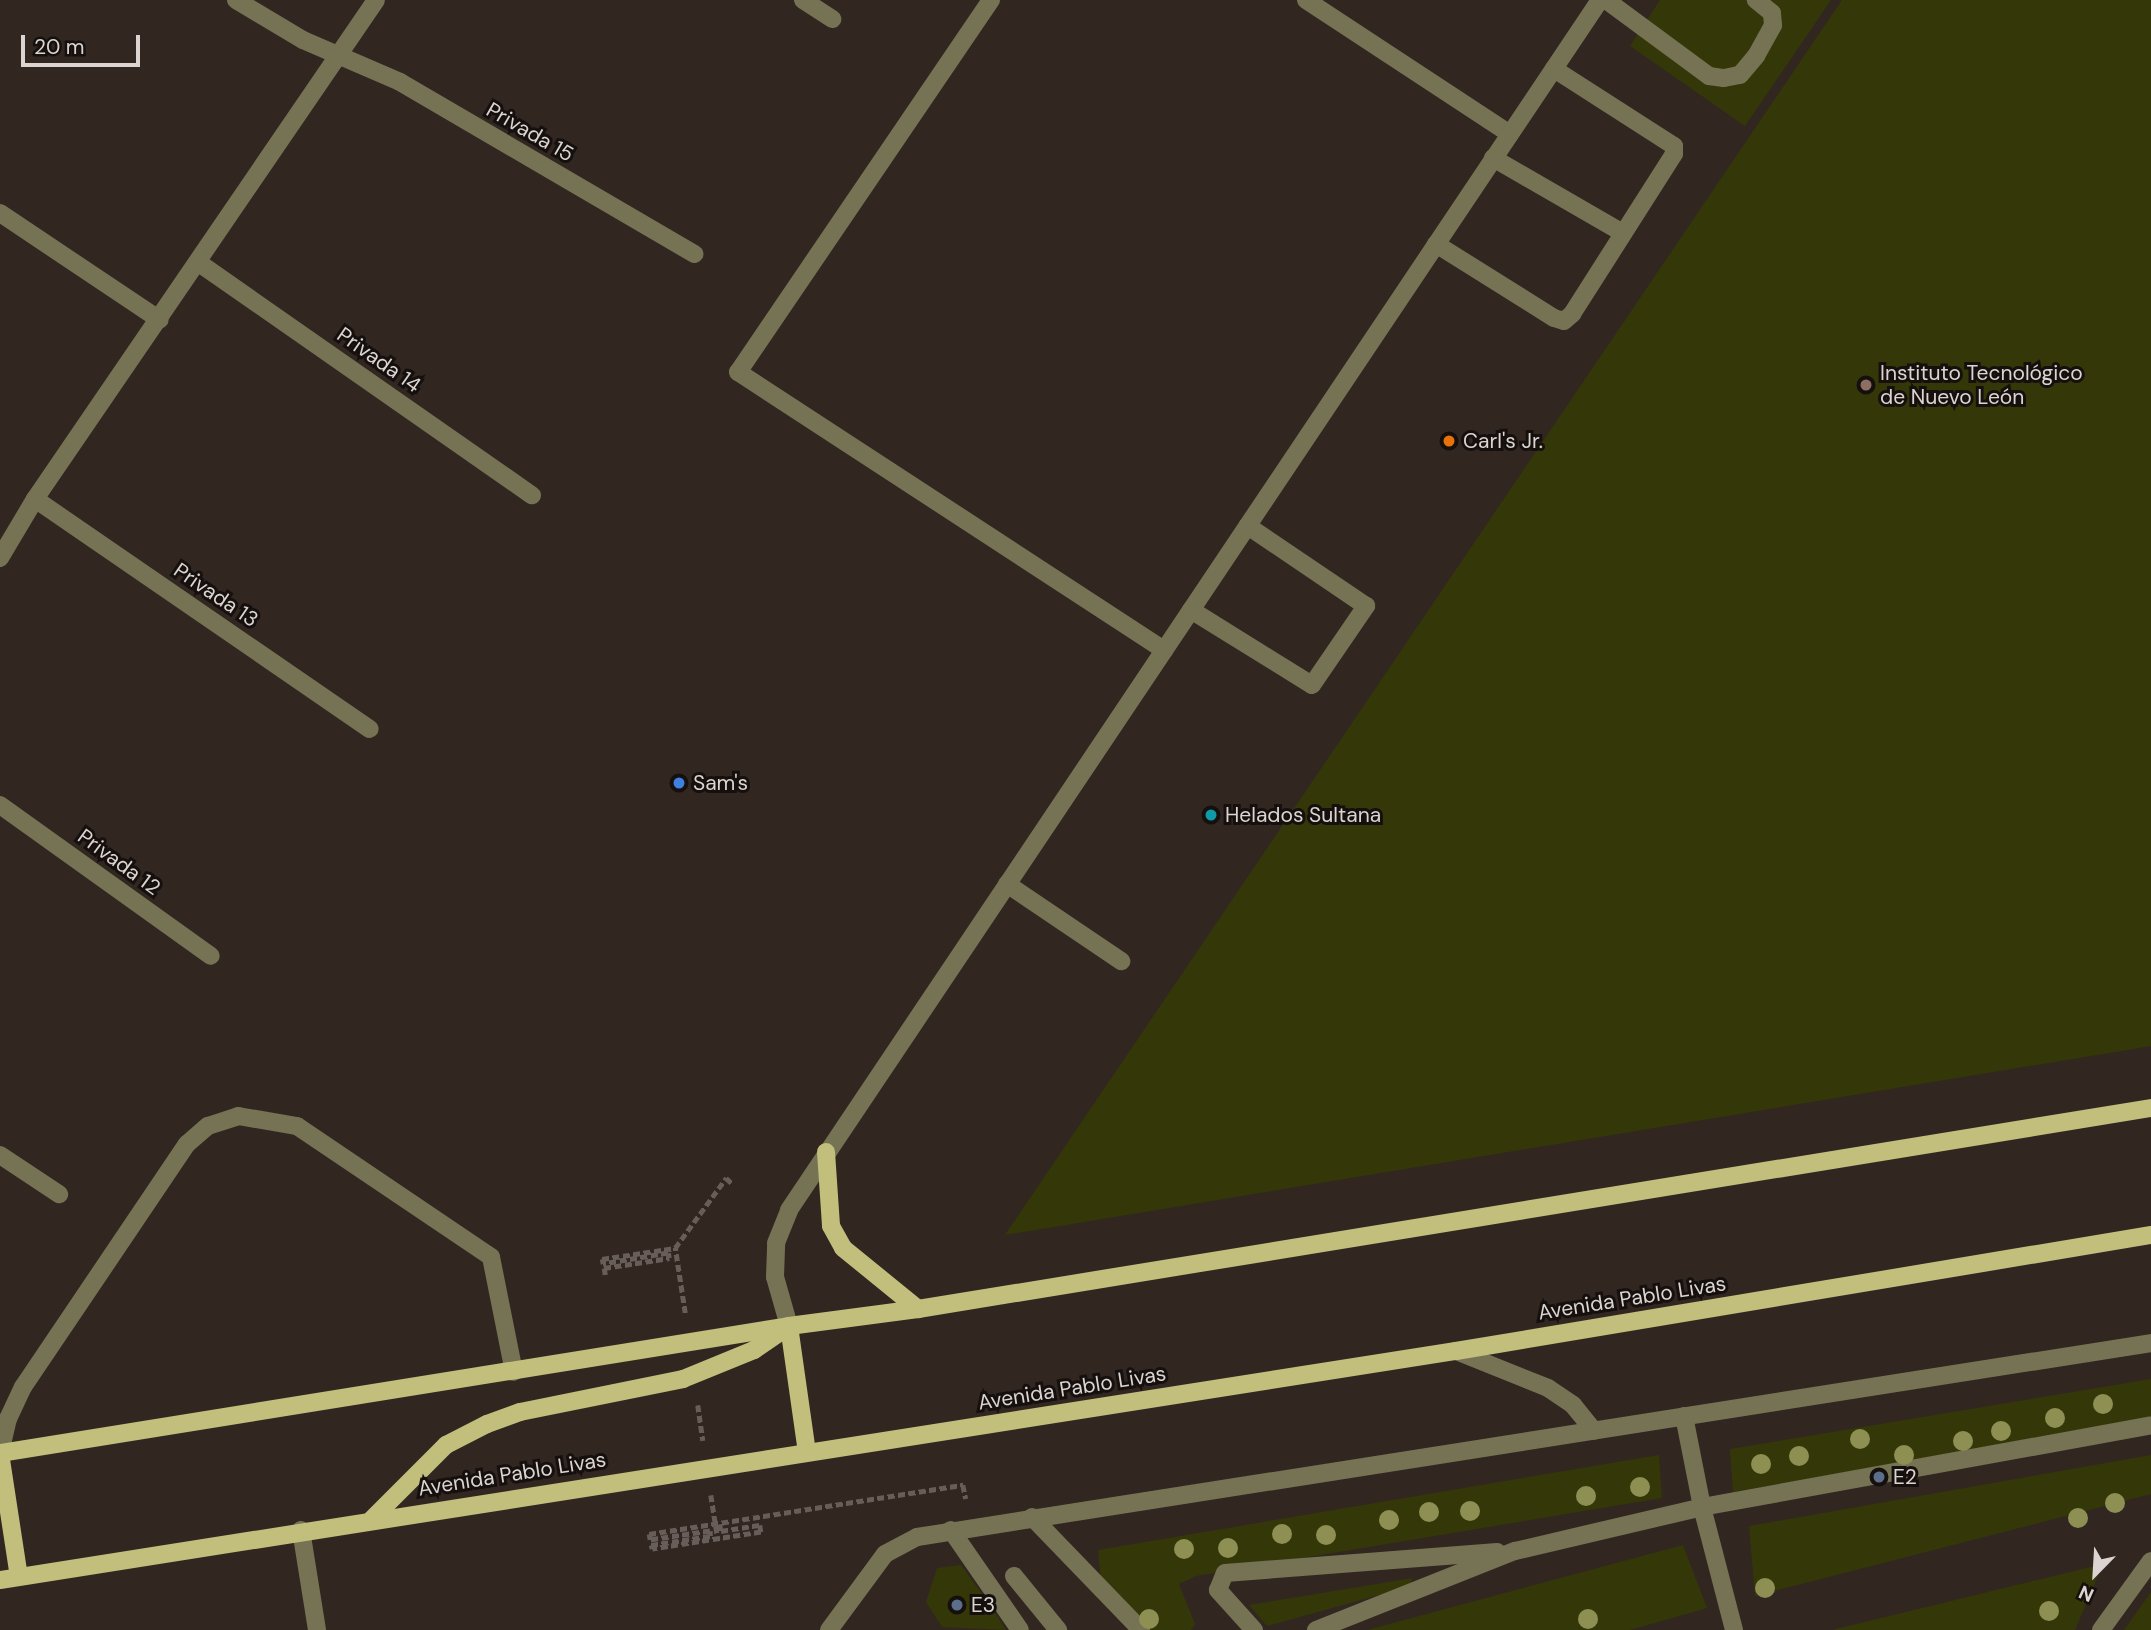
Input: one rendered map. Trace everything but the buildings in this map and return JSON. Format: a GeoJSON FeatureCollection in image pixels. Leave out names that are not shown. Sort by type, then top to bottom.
{"type":"FeatureCollection","features":[{"type":"Feature","properties":{"kind":"main road"},"geometry":{"type":"LineString","coordinates":[[19,1577],[0,1453],[789,1326],[918,1309],[2151,1108]]}},
{"type":"Feature","properties":{"kind":"main road"},"geometry":{"type":"LineString","coordinates":[[826,1152],[831,1226],[843,1248],[918,1309]]}},
{"type":"Feature","properties":{"kind":"main road","name":"Avenida Pablo Livas"},"geometry":{"type":"LineString","coordinates":[[0,1580],[301,1530],[1456,1351],[2151,1235]]}},
{"type":"Feature","properties":{"kind":"main road"},"geometry":{"type":"LineString","coordinates":[[789,1326],[807,1452]]}},
{"type":"Feature","properties":{"kind":"main road"},"geometry":{"type":"LineString","coordinates":[[372,1519],[446,1445],[488,1424],[520,1412],[683,1379],[754,1350],[789,1326]]}},
{"type":"Feature","properties":{"kind":"street","name":"Privada 15"},"geometry":{"type":"LineString","coordinates":[[236,0],[303,40],[400,82],[694,254]]}},
{"type":"Feature","properties":{"kind":"street"},"geometry":{"type":"LineString","coordinates":[[0,558],[35,499],[199,263],[376,0]]}},
{"type":"Feature","properties":{"kind":"street"},"geometry":{"type":"LineString","coordinates":[[803,0],[832,19]]}},
{"type":"Feature","properties":{"kind":"street"},"geometry":{"type":"LineString","coordinates":[[991,0],[738,372],[1164,650]]}},
{"type":"Feature","properties":{"kind":"street"},"geometry":{"type":"LineString","coordinates":[[1306,0],[1510,134]]}},
{"type":"Feature","properties":{"kind":"street"},"geometry":{"type":"LineString","coordinates":[[789,1326],[775,1277],[775,1243],[789,1209],[1600,0]]}},
{"type":"Feature","properties":{"kind":"street"},"geometry":{"type":"LineString","coordinates":[[1606,0],[1709,76],[1724,78],[1740,75],[1756,56],[1773,25],[1772,13],[1756,0]]}},
{"type":"Feature","properties":{"kind":"street"},"geometry":{"type":"LineString","coordinates":[[1436,244],[1564,321],[1674,154],[1674,146],[1554,69]]}},
{"type":"Feature","properties":{"kind":"street"},"geometry":{"type":"LineString","coordinates":[[1493,158],[1623,233]]}},
{"type":"Feature","properties":{"kind":"street"},"geometry":{"type":"LineString","coordinates":[[0,213],[160,320]]}},
{"type":"Feature","properties":{"kind":"street","name":"Privada 14"},"geometry":{"type":"LineString","coordinates":[[199,263],[532,495]]}},
{"type":"Feature","properties":{"kind":"street","name":"Privada 13"},"geometry":{"type":"LineString","coordinates":[[35,499],[370,729]]}},
{"type":"Feature","properties":{"kind":"street"},"geometry":{"type":"LineString","coordinates":[[1191,610],[1312,685],[1366,606],[1248,526]]}},
{"type":"Feature","properties":{"kind":"street","name":"Privada 12"},"geometry":{"type":"LineString","coordinates":[[0,805],[211,956]]}},
{"type":"Feature","properties":{"kind":"street"},"geometry":{"type":"LineString","coordinates":[[1007,884],[1121,961]]}},
{"type":"Feature","properties":{"kind":"street"},"geometry":{"type":"LineString","coordinates":[[0,1453],[8,1419],[23,1387],[187,1144],[208,1126],[238,1116],[297,1126],[491,1257],[513,1372]]}},
{"type":"Feature","properties":{"kind":"street"},"geometry":{"type":"LineString","coordinates":[[0,1155],[58,1194]]}},
{"type":"Feature","properties":{"kind":"street"},"geometry":{"type":"LineString","coordinates":[[829,1630],[885,1554],[917,1537],[2151,1343]]}},
{"type":"Feature","properties":{"kind":"street"},"geometry":{"type":"LineString","coordinates":[[1456,1351],[1548,1388],[1573,1405],[1594,1431]]}},
{"type":"Feature","properties":{"kind":"street"},"geometry":{"type":"LineString","coordinates":[[1684,1416],[1702,1507],[1734,1630]]}},
{"type":"Feature","properties":{"kind":"street"},"geometry":{"type":"LineString","coordinates":[[1316,1630],[1515,1551],[1702,1507],[2151,1425]]}},
{"type":"Feature","properties":{"kind":"street"},"geometry":{"type":"LineString","coordinates":[[1032,1517],[1141,1630]]}},
{"type":"Feature","properties":{"kind":"street"},"geometry":{"type":"LineString","coordinates":[[301,1530],[317,1630]]}},
{"type":"Feature","properties":{"kind":"street"},"geometry":{"type":"LineString","coordinates":[[951,1531],[1020,1630]]}},
{"type":"Feature","properties":{"kind":"street"},"geometry":{"type":"LineString","coordinates":[[1249,1628],[1218,1590],[1225,1573],[1515,1551]]}},
{"type":"Feature","properties":{"kind":"street"},"geometry":{"type":"LineString","coordinates":[[2101,1630],[2151,1561]]}},
{"type":"Feature","properties":{"kind":"street"},"geometry":{"type":"LineString","coordinates":[[1014,1576],[1058,1630]]}},
{"type":"Feature","properties":{"kind":"path"},"geometry":{"type":"LineString","coordinates":[[605,1275],[604,1268],[669,1258],[668,1254],[603,1264],[602,1259],[675,1248],[726,1178],[733,1184]]}},
{"type":"Feature","properties":{"kind":"path"},"geometry":{"type":"LineString","coordinates":[[720,1524],[721,1531],[760,1525],[761,1532],[652,1549],[651,1545],[710,1536],[710,1531],[650,1540],[649,1534],[963,1485],[971,1528]]}},
{"type":"Feature","properties":{"kind":"green space"},"geometry":{"type":"Polygon","coordinates":[[[1660,0],[1831,0],[1745,126],[1630,46],[1660,0]]]}},
{"type":"Feature","properties":{"kind":"green space","name":"Instituto Tecnológico de Nuevo León"},"geometry":{"type":"Polygon","coordinates":[[[1842,0],[2151,0],[2151,1046],[1005,1235],[1842,0]]]}},
{"type":"Feature","properties":{"kind":"green space"},"geometry":{"type":"Polygon","coordinates":[[[2151,1379],[2151,1421],[1733,1492],[1730,1449],[2151,1379]]]}},
{"type":"Feature","properties":{"kind":"green space"},"geometry":{"type":"Polygon","coordinates":[[[1659,1455],[1662,1498],[1196,1576],[1179,1584],[1195,1624],[1191,1630],[1148,1630],[1101,1582],[1098,1550],[1659,1455]]]}},
{"type":"Feature","properties":{"kind":"green space"},"geometry":{"type":"Polygon","coordinates":[[[2151,1455],[2151,1494],[1755,1596],[1749,1526],[2151,1455]]]}},
{"type":"Feature","properties":{"kind":"green space"},"geometry":{"type":"Polygon","coordinates":[[[1683,1545],[1707,1608],[1630,1630],[1367,1630],[1683,1545]]]}},
{"type":"Feature","properties":{"kind":"green space"},"geometry":{"type":"Polygon","coordinates":[[[2103,1564],[2075,1630],[1832,1630],[2103,1564]]]}},
{"type":"Feature","properties":{"kind":"green space"},"geometry":{"type":"Polygon","coordinates":[[[961,1565],[1006,1630],[942,1627],[926,1602],[937,1568],[961,1565]]]}},
{"type":"Feature","properties":{"kind":"green space"},"geometry":{"type":"Polygon","coordinates":[[[1413,1578],[1408,1587],[1267,1626],[1249,1605],[1413,1578]]]}},
{"type":"Feature","properties":{"kind":"green space"},"geometry":{"type":"Polygon","coordinates":[[[2151,1592],[2151,1630],[2124,1630],[2151,1592]]]}},
{"type":"Feature","properties":{"kind":"place","name":"Instituto Tecnológico de Nuevo León"},"geometry":{"type":"Point","coordinates":[1866,385]}},
{"type":"Feature","properties":{"kind":"place","name":"Carl's Jr."},"geometry":{"type":"Point","coordinates":[1449,441]}},
{"type":"Feature","properties":{"kind":"place","name":"Sam's"},"geometry":{"type":"Point","coordinates":[679,783]}},
{"type":"Feature","properties":{"kind":"place","name":"Helados Sultana"},"geometry":{"type":"Point","coordinates":[1211,815]}},
{"type":"Feature","properties":{"kind":"place","name":"E2"},"geometry":{"type":"Point","coordinates":[1879,1477]}},
{"type":"Feature","properties":{"kind":"place","name":"E3"},"geometry":{"type":"Point","coordinates":[957,1605]}}]}
